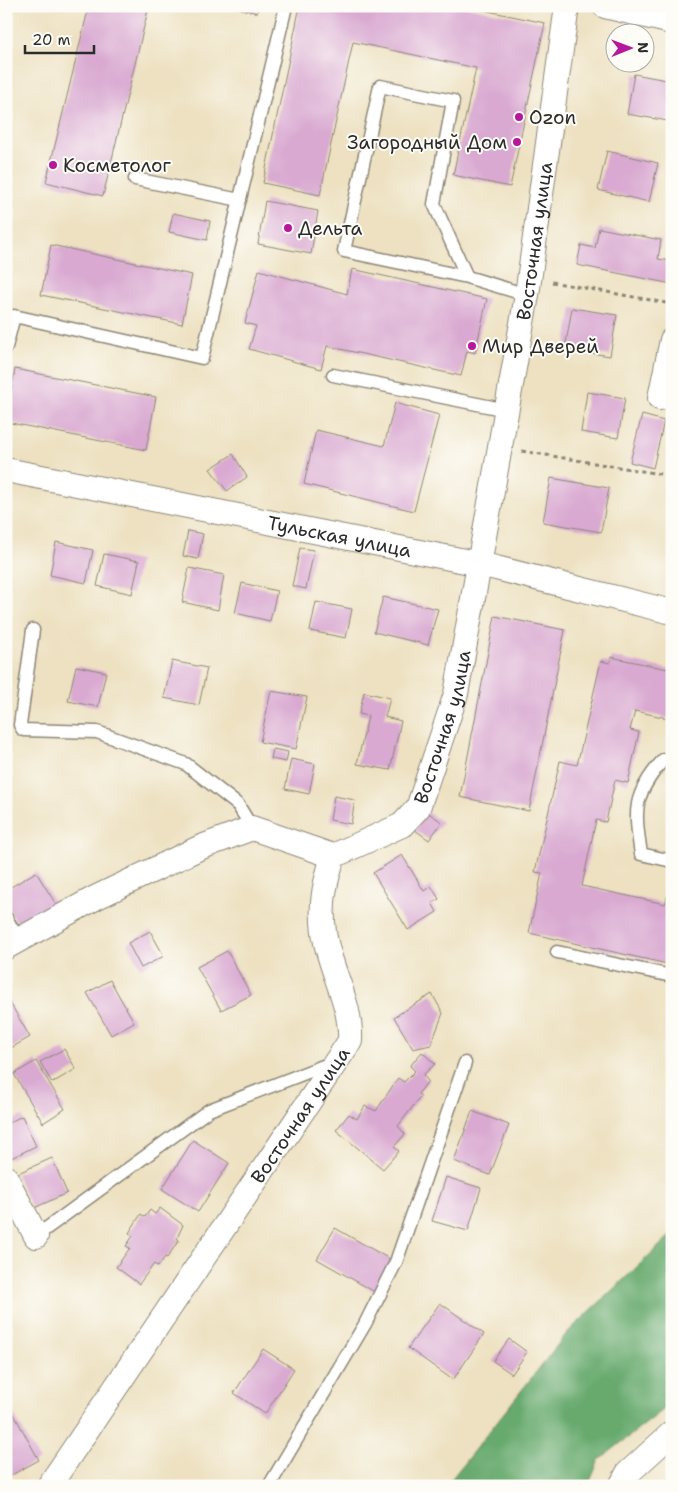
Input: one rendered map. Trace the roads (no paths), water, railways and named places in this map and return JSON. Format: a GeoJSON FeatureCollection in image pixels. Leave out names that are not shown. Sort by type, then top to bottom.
{"type":"FeatureCollection","features":[{"type":"Feature","properties":{"kind":"street","name":"Восточная улица"},"geometry":{"type":"LineString","coordinates":[[50,1486],[350,1041],[351,1025],[324,933],[322,890],[333,856],[402,825],[418,808],[456,694],[528,286],[567,6]]}},
{"type":"Feature","properties":{"kind":"street"},"geometry":{"type":"LineString","coordinates":[[605,6],[672,22]]}},
{"type":"Feature","properties":{"kind":"street"},"geometry":{"type":"LineString","coordinates":[[660,398],[672,340]]}},
{"type":"Feature","properties":{"kind":"street","name":"Тульская улица"},"geometry":{"type":"LineString","coordinates":[[6,470],[480,564],[672,612]]}},
{"type":"Feature","properties":{"kind":"street"},"geometry":{"type":"LineString","coordinates":[[13,943],[95,898],[190,852],[252,828],[333,856]]}},
{"type":"Feature","properties":{"kind":"street"},"geometry":{"type":"LineString","coordinates":[[6,1178],[36,1236]]}},
{"type":"Feature","properties":{"kind":"street"},"geometry":{"type":"LineString","coordinates":[[621,1486],[628,1473],[672,1433]]}},
{"type":"Feature","properties":{"kind":"lane"},"geometry":{"type":"LineString","coordinates":[[6,348],[14,316],[202,358],[286,6]]}},
{"type":"Feature","properties":{"kind":"lane"},"geometry":{"type":"LineString","coordinates":[[467,277],[434,204],[453,102],[380,86],[344,251],[467,277],[528,286]]}},
{"type":"Feature","properties":{"kind":"lane"},"geometry":{"type":"LineString","coordinates":[[135,179],[240,200]]}},
{"type":"Feature","properties":{"kind":"lane"},"geometry":{"type":"LineString","coordinates":[[334,375],[507,410]]}},
{"type":"Feature","properties":{"kind":"lane"},"geometry":{"type":"LineString","coordinates":[[33,630],[20,725],[23,730],[97,732],[186,764],[238,805],[252,828]]}},
{"type":"Feature","properties":{"kind":"lane"},"geometry":{"type":"LineString","coordinates":[[672,761],[663,760],[646,781],[637,802],[641,854],[672,861]]}},
{"type":"Feature","properties":{"kind":"lane"},"geometry":{"type":"LineString","coordinates":[[6,918],[13,943]]}},
{"type":"Feature","properties":{"kind":"lane"},"geometry":{"type":"LineString","coordinates":[[557,952],[672,976]]}},
{"type":"Feature","properties":{"kind":"lane"},"geometry":{"type":"LineString","coordinates":[[36,1236],[209,1110],[337,1061]]}},
{"type":"Feature","properties":{"kind":"lane"},"geometry":{"type":"LineString","coordinates":[[269,1486],[365,1324],[396,1262],[465,1063]]}},
{"type":"Feature","properties":{"kind":"place","name":"Ozon"},"geometry":{"type":"Point","coordinates":[519,117]}},
{"type":"Feature","properties":{"kind":"place","name":"Загородный Дом"},"geometry":{"type":"Point","coordinates":[517,142]}},
{"type":"Feature","properties":{"kind":"place","name":"Косметолог"},"geometry":{"type":"Point","coordinates":[53,165]}},
{"type":"Feature","properties":{"kind":"place","name":"Дельта"},"geometry":{"type":"Point","coordinates":[288,228]}},
{"type":"Feature","properties":{"kind":"place","name":"Мир Дверей"},"geometry":{"type":"Point","coordinates":[472,346]}}]}
